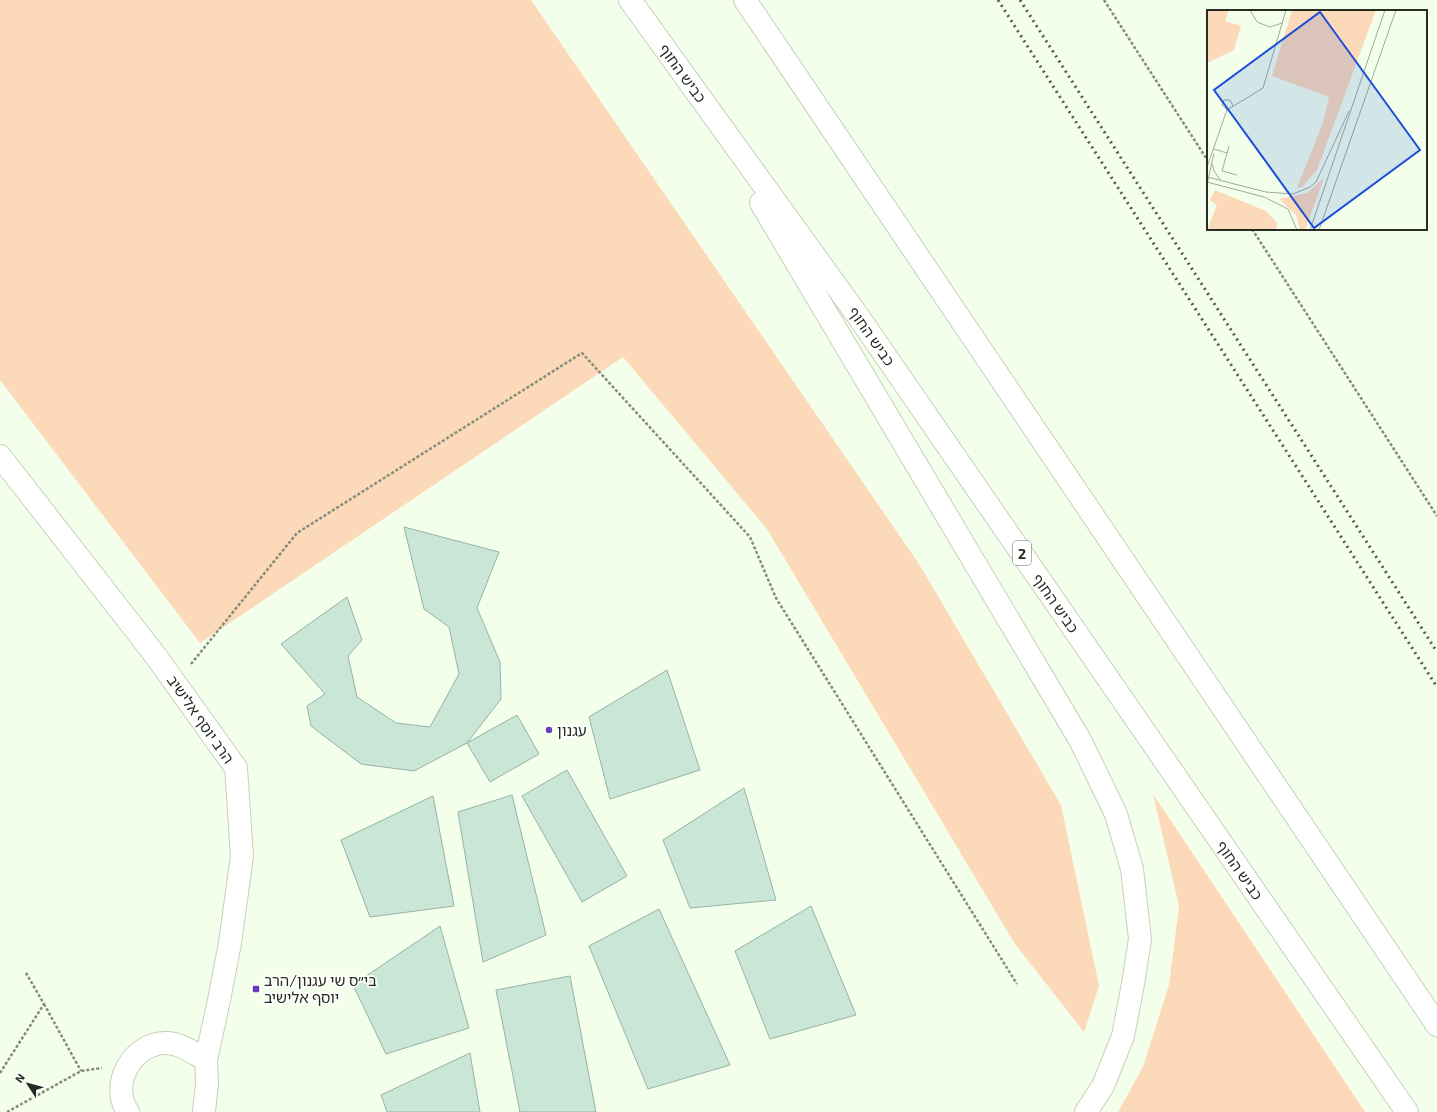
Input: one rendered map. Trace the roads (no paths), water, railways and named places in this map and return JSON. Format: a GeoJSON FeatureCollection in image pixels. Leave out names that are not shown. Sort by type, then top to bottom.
{"type":"FeatureCollection","features":[{"type":"Feature","properties":{"kind":"main road","name":"כביש החוף"},"geometry":{"type":"LineString","coordinates":[[630,0],[858,316],[1406,1112]]}},
{"type":"Feature","properties":{"kind":"main road"},"geometry":{"type":"LineString","coordinates":[[745,0],[1437,1024]]}},
{"type":"Feature","properties":{"kind":"main road"},"geometry":{"type":"LineString","coordinates":[[689,81],[1080,740],[1116,814],[1132,869],[1140,939],[1123,1036],[1103,1086],[1086,1112]]}},
{"type":"Feature","properties":{"kind":"main road","name":"הרב יוסף אלישיב"},"geometry":{"type":"LineString","coordinates":[[0,456],[155,655],[236,768],[242,856],[222,986],[206,1060],[207,1083],[204,1112]]}},
{"type":"Feature","properties":{"kind":"main road"},"geometry":{"type":"LineString","coordinates":[[128,1112],[125,1108],[121,1093],[123,1078],[128,1064],[138,1053],[151,1046],[166,1043],[180,1045],[206,1060]]}},
{"type":"Feature","properties":{"kind":"railway"},"geometry":{"type":"LineString","coordinates":[[998,0],[1437,687]]}},
{"type":"Feature","properties":{"kind":"railway"},"geometry":{"type":"LineString","coordinates":[[1020,0],[1437,652]]}},
{"type":"Feature","properties":{"kind":"place","name":"עגנון"},"geometry":{"type":"Point","coordinates":[549,730]}},
{"type":"Feature","properties":{"kind":"place","name":"בי״ס שי עגנון/הרב יוסף אלישיב"},"geometry":{"type":"Point","coordinates":[256,989]}}]}
